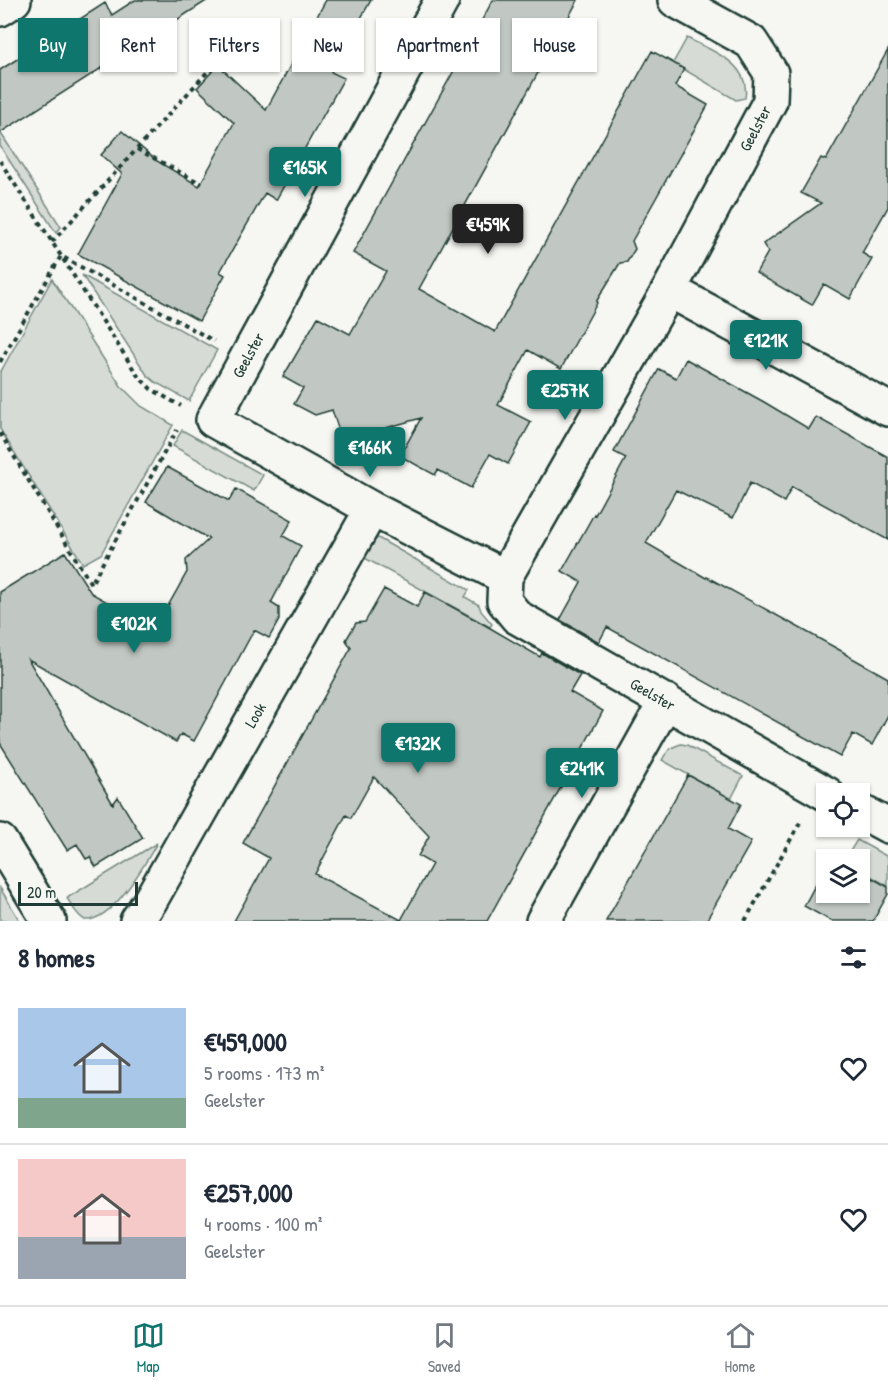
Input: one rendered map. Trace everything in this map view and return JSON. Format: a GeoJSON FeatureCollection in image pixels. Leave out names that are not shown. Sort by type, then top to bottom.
{"type":"FeatureCollection","features":[{"type":"Feature","properties":{"kind":"street"},"geometry":{"type":"LineString","coordinates":[[0,9],[14,0]]}},
{"type":"Feature","properties":{"kind":"street","name":"Geelster"},"geometry":{"type":"LineString","coordinates":[[201,415],[247,358],[442,0]]}},
{"type":"Feature","properties":{"kind":"street","name":"Geelster"},"geometry":{"type":"LineString","coordinates":[[675,0],[752,42],[771,73],[770,101],[669,290],[505,577],[504,601],[516,617],[816,787]]}},
{"type":"Feature","properties":{"kind":"street"},"geometry":{"type":"LineString","coordinates":[[669,290],[888,409]]}},
{"type":"Feature","properties":{"kind":"street"},"geometry":{"type":"LineString","coordinates":[[201,415],[372,509],[505,577]]}},
{"type":"Feature","properties":{"kind":"street","name":"Look"},"geometry":{"type":"LineString","coordinates":[[137,921],[372,509]]}},
{"type":"Feature","properties":{"kind":"street"},"geometry":{"type":"LineString","coordinates":[[543,921],[666,701]]}},
{"type":"Feature","properties":{"kind":"street"},"geometry":{"type":"LineString","coordinates":[[870,816],[888,826]]}},
{"type":"Feature","properties":{"kind":"street"},"geometry":{"type":"LineString","coordinates":[[0,842],[49,921]]}},
{"type":"Feature","properties":{"kind":"path"},"geometry":{"type":"LineString","coordinates":[[52,242],[206,72]]}},
{"type":"Feature","properties":{"kind":"path"},"geometry":{"type":"LineString","coordinates":[[137,149],[201,184]]}},
{"type":"Feature","properties":{"kind":"path"},"geometry":{"type":"LineString","coordinates":[[0,161],[138,376],[151,389],[201,415],[91,584],[0,433]]}},
{"type":"Feature","properties":{"kind":"path"},"geometry":{"type":"LineString","coordinates":[[61,256],[247,358]]}},
{"type":"Feature","properties":{"kind":"path"},"geometry":{"type":"LineString","coordinates":[[0,362],[61,256]]}},
{"type":"Feature","properties":{"kind":"path"},"geometry":{"type":"LineString","coordinates":[[745,921],[816,803]]}},
{"type":"Feature","properties":{"kind":"shaded area"},"geometry":{"type":"Polygon","coordinates":[[[687,38],[718,53],[736,67],[745,86],[745,98],[736,100],[673,63],[687,38]]]}},
{"type":"Feature","properties":{"kind":"shaded area"},"geometry":{"type":"Polygon","coordinates":[[[0,132],[61,227],[56,233],[0,146],[0,132]]]}},
{"type":"Feature","properties":{"kind":"shaded area"},"geometry":{"type":"Polygon","coordinates":[[[82,275],[217,350],[189,401],[147,375],[82,275]]]}},
{"type":"Feature","properties":{"kind":"shaded area"},"geometry":{"type":"Polygon","coordinates":[[[52,279],[121,386],[141,406],[173,425],[101,554],[83,564],[0,429],[0,373],[52,279]]]}},
{"type":"Feature","properties":{"kind":"shaded area"},"geometry":{"type":"Polygon","coordinates":[[[182,430],[263,475],[254,491],[173,446],[182,430]]]}},
{"type":"Feature","properties":{"kind":"shaded area"},"geometry":{"type":"Polygon","coordinates":[[[378,538],[469,590],[465,597],[479,605],[492,624],[490,627],[361,556],[369,544],[378,538]]]}},
{"type":"Feature","properties":{"kind":"shaded area"},"geometry":{"type":"Polygon","coordinates":[[[681,744],[687,745],[743,776],[731,799],[662,760],[670,750],[681,744]]]}},
{"type":"Feature","properties":{"kind":"shaded area"},"geometry":{"type":"Polygon","coordinates":[[[857,840],[888,857],[888,886],[870,876],[870,849],[851,849],[857,840]]]}},
{"type":"Feature","properties":{"kind":"shaded area"},"geometry":{"type":"Polygon","coordinates":[[[157,843],[128,889],[107,911],[96,918],[85,920],[77,913],[67,898],[157,843]]]}},
{"type":"Feature","properties":{"kind":"shaded area"},"geometry":{"type":"Polygon","coordinates":[[[0,888],[20,921],[0,921],[0,888]]]}},
{"type":"Feature","properties":{"kind":"building"},"geometry":{"type":"Polygon","coordinates":[[[135,0],[208,0],[177,20],[177,18],[100,18],[100,69],[0,133],[0,70],[18,59],[18,72],[88,72],[88,18],[81,18],[105,3],[112,15],[135,0]]]}},
{"type":"Feature","properties":{"kind":"building"},"geometry":{"type":"Polygon","coordinates":[[[326,0],[371,0],[361,18],[316,18],[326,0]]]}},
{"type":"Feature","properties":{"kind":"building"},"geometry":{"type":"Polygon","coordinates":[[[493,0],[578,0],[568,18],[512,18],[512,72],[538,72],[419,289],[495,332],[652,51],[684,69],[675,86],[708,105],[632,241],[635,249],[627,262],[620,263],[596,302],[561,369],[528,350],[498,405],[531,422],[508,464],[490,454],[471,488],[438,470],[435,475],[400,456],[421,418],[354,437],[338,428],[332,410],[315,415],[294,404],[303,388],[283,377],[318,317],[350,334],[386,271],[353,253],[453,72],[500,72],[500,18],[483,18],[493,0]]]}},
{"type":"Feature","properties":{"kind":"building"},"geometry":{"type":"Polygon","coordinates":[[[888,50],[888,207],[862,253],[872,259],[850,299],[824,284],[812,305],[756,273],[768,252],[763,244],[821,203],[801,193],[821,158],[826,160],[888,50]]]}},
{"type":"Feature","properties":{"kind":"building"},"geometry":{"type":"Polygon","coordinates":[[[292,62],[292,72],[331,72],[344,78],[276,200],[265,193],[220,272],[225,275],[199,321],[78,254],[122,174],[101,155],[122,131],[157,161],[199,186],[234,123],[197,88],[212,72],[225,72],[266,110],[292,62]]]}},
{"type":"Feature","properties":{"kind":"building"},"geometry":{"type":"Polygon","coordinates":[[[686,359],[809,429],[816,417],[888,457],[888,540],[792,487],[784,502],[750,483],[733,518],[676,490],[646,543],[888,678],[888,715],[872,745],[853,734],[840,757],[607,627],[599,642],[560,620],[581,582],[562,571],[626,458],[614,452],[659,369],[676,378],[686,359]]]}},
{"type":"Feature","properties":{"kind":"building"},"geometry":{"type":"Polygon","coordinates":[[[167,467],[229,501],[236,489],[292,520],[283,536],[301,546],[271,603],[279,608],[279,620],[269,638],[254,630],[194,741],[181,734],[176,742],[28,659],[113,804],[118,797],[143,838],[96,867],[90,857],[86,859],[77,844],[67,850],[0,743],[0,592],[65,552],[91,593],[155,629],[187,572],[186,560],[209,539],[146,502],[167,467]]]}},
{"type":"Feature","properties":{"kind":"building"},"geometry":{"type":"Polygon","coordinates":[[[384,589],[417,607],[425,592],[540,657],[542,653],[580,675],[570,692],[603,711],[487,921],[234,921],[269,858],[243,843],[351,648],[346,640],[356,623],[365,622],[384,589]],[[374,777],[351,818],[346,815],[315,874],[401,920],[432,864],[418,856],[429,836],[374,777]]]}},
{"type":"Feature","properties":{"kind":"building"},"geometry":{"type":"Polygon","coordinates":[[[688,775],[741,804],[728,829],[751,842],[706,921],[606,921],[688,775]]]}},
{"type":"Feature","properties":{"kind":"building"},"geometry":{"type":"Polygon","coordinates":[[[870,877],[888,887],[888,894],[873,921],[831,921],[804,906],[816,884],[816,903],[870,903],[870,877]]]}}]}
